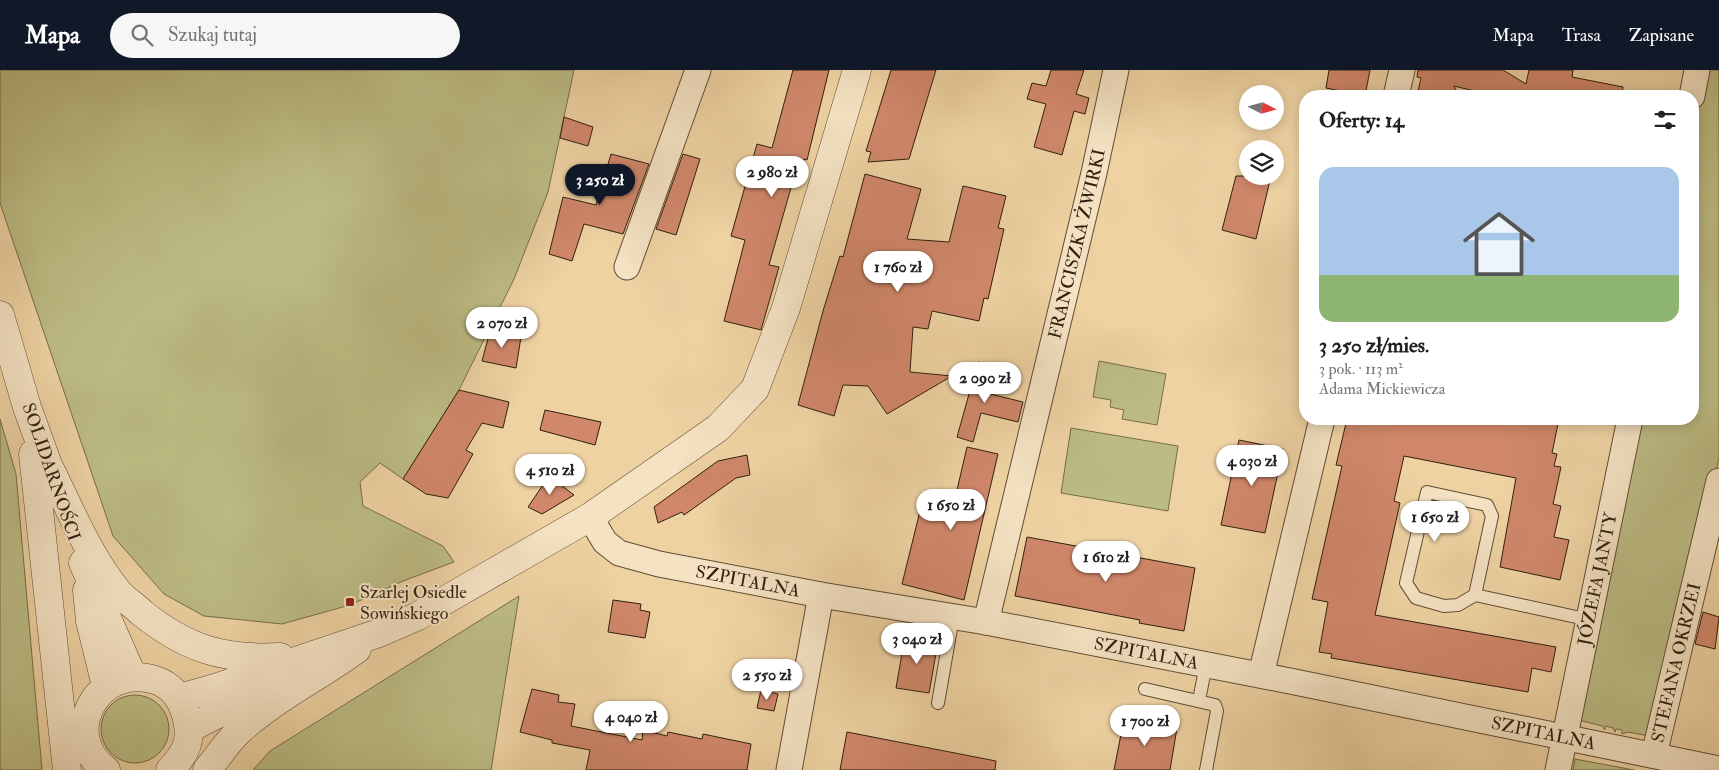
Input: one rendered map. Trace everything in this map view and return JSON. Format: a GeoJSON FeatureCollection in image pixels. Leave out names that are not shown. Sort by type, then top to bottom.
{"type":"FeatureCollection","features":[{"type":"Feature","properties":{"kind":"street"},"geometry":{"type":"LineString","coordinates":[[627,267],[698,70]]}},
{"type":"Feature","properties":{"kind":"street"},"geometry":{"type":"LineString","coordinates":[[190,728],[379,633],[416,617],[590,517],[718,428],[755,389],[786,308],[857,70]]}},
{"type":"Feature","properties":{"kind":"street","name":"FRANCISZKA ŻWIRKI"},"geometry":{"type":"LineString","coordinates":[[986,622],[1094,173],[1116,70]]}},
{"type":"Feature","properties":{"kind":"street"},"geometry":{"type":"LineString","coordinates":[[1397,90],[1402,70]]}},
{"type":"Feature","properties":{"kind":"street"},"geometry":{"type":"LineString","coordinates":[[1693,90],[1697,70]]}},
{"type":"Feature","properties":{"kind":"street","name":"SOLIDARNOŚCI"},"geometry":{"type":"LineString","coordinates":[[0,315],[28,407],[85,571],[133,677]]}},
{"type":"Feature","properties":{"kind":"street"},"geometry":{"type":"LineString","coordinates":[[28,407],[67,770]]}},
{"type":"Feature","properties":{"kind":"street"},"geometry":{"type":"LineString","coordinates":[[1261,675],[1321,425]]}},
{"type":"Feature","properties":{"kind":"street","name":"JÓZEFA JANTY"},"geometry":{"type":"LineString","coordinates":[[1558,770],[1629,425]]}},
{"type":"Feature","properties":{"kind":"street"},"geometry":{"type":"LineString","coordinates":[[50,469],[98,563],[120,594],[160,628],[197,648],[246,659],[280,657],[379,633]]}},
{"type":"Feature","properties":{"kind":"street","name":"STEFANA OKRZEI"},"geometry":{"type":"LineString","coordinates":[[1654,755],[1719,481]]}},
{"type":"Feature","properties":{"kind":"street","name":"SZPITALNA"},"geometry":{"type":"LineString","coordinates":[[590,517],[605,542],[619,553],[633,559],[821,595],[986,622],[1261,675],[1565,739],[1719,769]]}},
{"type":"Feature","properties":{"kind":"street","name":"SOLIDARNOŚCI"},"geometry":{"type":"LineString","coordinates":[[85,571],[90,621],[106,686]]}},
{"type":"Feature","properties":{"kind":"street"},"geometry":{"type":"LineString","coordinates":[[789,770],[821,595]]}},
{"type":"Feature","properties":{"kind":"street"},"geometry":{"type":"LineString","coordinates":[[180,698],[379,633]]}},
{"type":"Feature","properties":{"kind":"street"},"geometry":{"type":"LineString","coordinates":[[207,770],[239,731],[284,696],[326,672],[379,633]]}},
{"type":"Feature","properties":{"kind":"street"},"geometry":{"type":"LineString","coordinates":[[106,770],[99,765],[89,750],[85,733],[86,715],[94,699],[106,686],[123,678],[143,676],[164,683],[180,698],[190,728],[188,744],[180,759],[170,770]]}},
{"type":"Feature","properties":{"kind":"lane"},"geometry":{"type":"LineString","coordinates":[[1475,595],[1492,516],[1488,505],[1478,501],[1427,492],[1406,583],[1416,598],[1444,606],[1458,605],[1475,595],[1590,620]]}},
{"type":"Feature","properties":{"kind":"lane"},"geometry":{"type":"LineString","coordinates":[[938,703],[953,617]]}},
{"type":"Feature","properties":{"kind":"lane"},"geometry":{"type":"LineString","coordinates":[[1199,700],[1206,665]]}},
{"type":"Feature","properties":{"kind":"lane"},"geometry":{"type":"LineString","coordinates":[[1145,689],[1215,705],[1217,711],[1206,770]]}},
{"type":"Feature","properties":{"kind":"shaded area"},"geometry":{"type":"Polygon","coordinates":[[[0,70],[574,70],[548,192],[514,279],[459,390],[403,479],[380,463],[360,482],[363,506],[443,546],[454,562],[403,581],[350,605],[282,624],[204,616],[164,594],[113,536],[0,203],[0,70]]]}},
{"type":"Feature","properties":{"kind":"shaded area"},"geometry":{"type":"Polygon","coordinates":[[[1705,70],[1719,70],[1719,458],[1654,737],[1628,732],[1622,734],[1622,730],[1616,729],[1615,732],[1613,728],[1605,726],[1605,730],[1602,726],[1579,720],[1637,425],[1699,425],[1699,102],[1705,70]]]}},
{"type":"Feature","properties":{"kind":"shaded area"},"geometry":{"type":"Polygon","coordinates":[[[1099,361],[1166,374],[1157,425],[1122,419],[1124,410],[1110,407],[1111,400],[1093,397],[1099,361]]]}},
{"type":"Feature","properties":{"kind":"shaded area"},"geometry":{"type":"Polygon","coordinates":[[[0,419],[16,474],[42,770],[0,770],[0,419]]]}},
{"type":"Feature","properties":{"kind":"shaded area"},"geometry":{"type":"Polygon","coordinates":[[[1071,428],[1178,446],[1168,511],[1061,493],[1071,428]]]}},
{"type":"Feature","properties":{"kind":"shaded area"},"geometry":{"type":"Polygon","coordinates":[[[519,596],[491,770],[253,770],[270,751],[519,596]]]}},
{"type":"Feature","properties":{"kind":"shaded area"},"geometry":{"type":"Polygon","coordinates":[[[135,695],[148,698],[159,705],[166,716],[169,729],[166,742],[159,753],[148,760],[135,763],[122,760],[111,753],[104,742],[101,729],[104,716],[111,705],[122,698],[135,695]]]}},
{"type":"Feature","properties":{"kind":"shaded area"},"geometry":{"type":"Polygon","coordinates":[[[1575,759],[1634,770],[1573,770],[1575,759]]]}},
{"type":"Feature","properties":{"kind":"building"},"geometry":{"type":"Polygon","coordinates":[[[793,70],[829,70],[807,160],[804,159],[801,172],[796,170],[769,265],[779,267],[761,330],[724,321],[745,240],[731,236],[757,144],[772,148],[793,70]]]}},
{"type":"Feature","properties":{"kind":"building"},"geometry":{"type":"Polygon","coordinates":[[[891,70],[936,70],[909,159],[868,162],[871,152],[866,151],[891,70]]]}},
{"type":"Feature","properties":{"kind":"building"},"geometry":{"type":"Polygon","coordinates":[[[1051,70],[1084,70],[1076,94],[1089,98],[1085,114],[1074,111],[1062,155],[1034,147],[1046,104],[1027,99],[1032,83],[1046,86],[1051,70]]]}},
{"type":"Feature","properties":{"kind":"building"},"geometry":{"type":"Polygon","coordinates":[[[1329,70],[1370,70],[1366,90],[1336,90],[1326,88],[1329,70]]]}},
{"type":"Feature","properties":{"kind":"building"},"geometry":{"type":"Polygon","coordinates":[[[1418,70],[1503,70],[1526,84],[1529,70],[1573,70],[1572,77],[1623,87],[1623,90],[1470,90],[1454,86],[1456,90],[1418,90],[1421,78],[1417,77],[1418,70]]]}},
{"type":"Feature","properties":{"kind":"building"},"geometry":{"type":"Polygon","coordinates":[[[564,117],[593,127],[588,146],[560,138],[564,117]]]}},
{"type":"Feature","properties":{"kind":"building"},"geometry":{"type":"Polygon","coordinates":[[[611,154],[649,164],[623,234],[584,224],[572,261],[549,254],[563,197],[596,205],[611,154]]]}},
{"type":"Feature","properties":{"kind":"building"},"geometry":{"type":"Polygon","coordinates":[[[683,154],[700,159],[676,235],[656,229],[683,154]]]}},
{"type":"Feature","properties":{"kind":"building"},"geometry":{"type":"Polygon","coordinates":[[[865,174],[921,189],[907,239],[949,242],[963,186],[1006,196],[998,228],[1004,229],[988,299],[984,298],[979,321],[932,311],[928,329],[913,327],[910,372],[952,376],[887,414],[868,386],[843,385],[834,416],[798,405],[823,311],[840,256],[843,257],[865,174]]]}},
{"type":"Feature","properties":{"kind":"building"},"geometry":{"type":"Polygon","coordinates":[[[1236,176],[1239,176],[1239,185],[1269,185],[1256,239],[1222,230],[1236,176]]]}},
{"type":"Feature","properties":{"kind":"building"},"geometry":{"type":"Polygon","coordinates":[[[490,331],[521,337],[516,368],[482,361],[490,331]]]}},
{"type":"Feature","properties":{"kind":"building"},"geometry":{"type":"Polygon","coordinates":[[[978,362],[994,366],[986,393],[1023,402],[1018,422],[981,413],[973,442],[957,437],[978,362]]]}},
{"type":"Feature","properties":{"kind":"building"},"geometry":{"type":"Polygon","coordinates":[[[459,390],[509,402],[503,428],[482,423],[466,450],[473,454],[448,498],[426,494],[403,479],[459,390]]]}},
{"type":"Feature","properties":{"kind":"building"},"geometry":{"type":"Polygon","coordinates":[[[545,410],[601,422],[595,445],[540,430],[545,410]]]}},
{"type":"Feature","properties":{"kind":"building"},"geometry":{"type":"Polygon","coordinates":[[[1346,425],[1558,425],[1552,453],[1557,454],[1554,466],[1561,467],[1553,504],[1561,506],[1554,537],[1569,540],[1560,580],[1500,567],[1516,478],[1404,456],[1394,501],[1400,503],[1375,615],[1556,647],[1551,672],[1532,668],[1528,692],[1331,658],[1332,654],[1319,652],[1328,602],[1312,599],[1342,466],[1336,465],[1346,425]]]}},
{"type":"Feature","properties":{"kind":"building"},"geometry":{"type":"Polygon","coordinates":[[[1239,440],[1283,449],[1265,533],[1221,525],[1239,440]]]}},
{"type":"Feature","properties":{"kind":"building"},"geometry":{"type":"Polygon","coordinates":[[[967,447],[998,454],[964,600],[902,584],[924,495],[954,503],[967,447]]]}},
{"type":"Feature","properties":{"kind":"building"},"geometry":{"type":"Polygon","coordinates":[[[747,455],[750,475],[736,478],[684,515],[682,512],[658,523],[654,507],[718,461],[747,455]]]}},
{"type":"Feature","properties":{"kind":"building"},"geometry":{"type":"Polygon","coordinates":[[[549,476],[574,495],[542,514],[528,507],[549,476]]]}},
{"type":"Feature","properties":{"kind":"building"},"geometry":{"type":"Polygon","coordinates":[[[1027,537],[1195,568],[1184,631],[1139,623],[1140,620],[1015,596],[1027,537]]]}},
{"type":"Feature","properties":{"kind":"building"},"geometry":{"type":"Polygon","coordinates":[[[613,600],[641,604],[640,610],[650,612],[645,638],[608,632],[613,600]]]}},
{"type":"Feature","properties":{"kind":"building"},"geometry":{"type":"Polygon","coordinates":[[[1703,612],[1719,617],[1715,649],[1695,644],[1703,612]]]}},
{"type":"Feature","properties":{"kind":"building"},"geometry":{"type":"Polygon","coordinates":[[[905,636],[938,642],[929,693],[896,688],[905,636]]]}},
{"type":"Feature","properties":{"kind":"building"},"geometry":{"type":"Polygon","coordinates":[[[532,689],[559,695],[558,702],[575,704],[571,726],[642,740],[643,730],[667,736],[668,732],[702,739],[703,734],[751,744],[747,770],[586,770],[590,750],[552,743],[552,740],[520,732],[532,689]]]}},
{"type":"Feature","properties":{"kind":"building"},"geometry":{"type":"Polygon","coordinates":[[[761,690],[778,694],[774,711],[757,708],[761,690]]]}},
{"type":"Feature","properties":{"kind":"building"},"geometry":{"type":"Polygon","coordinates":[[[1124,719],[1177,728],[1170,770],[1114,770],[1124,719]]]}},
{"type":"Feature","properties":{"kind":"building"},"geometry":{"type":"Polygon","coordinates":[[[847,732],[996,761],[995,770],[840,770],[847,732]]]}},
{"type":"Feature","properties":{"kind":"place","name":"Szarlej Osiedle Sowińskiego"},"geometry":{"type":"Point","coordinates":[350,602]}}]}
